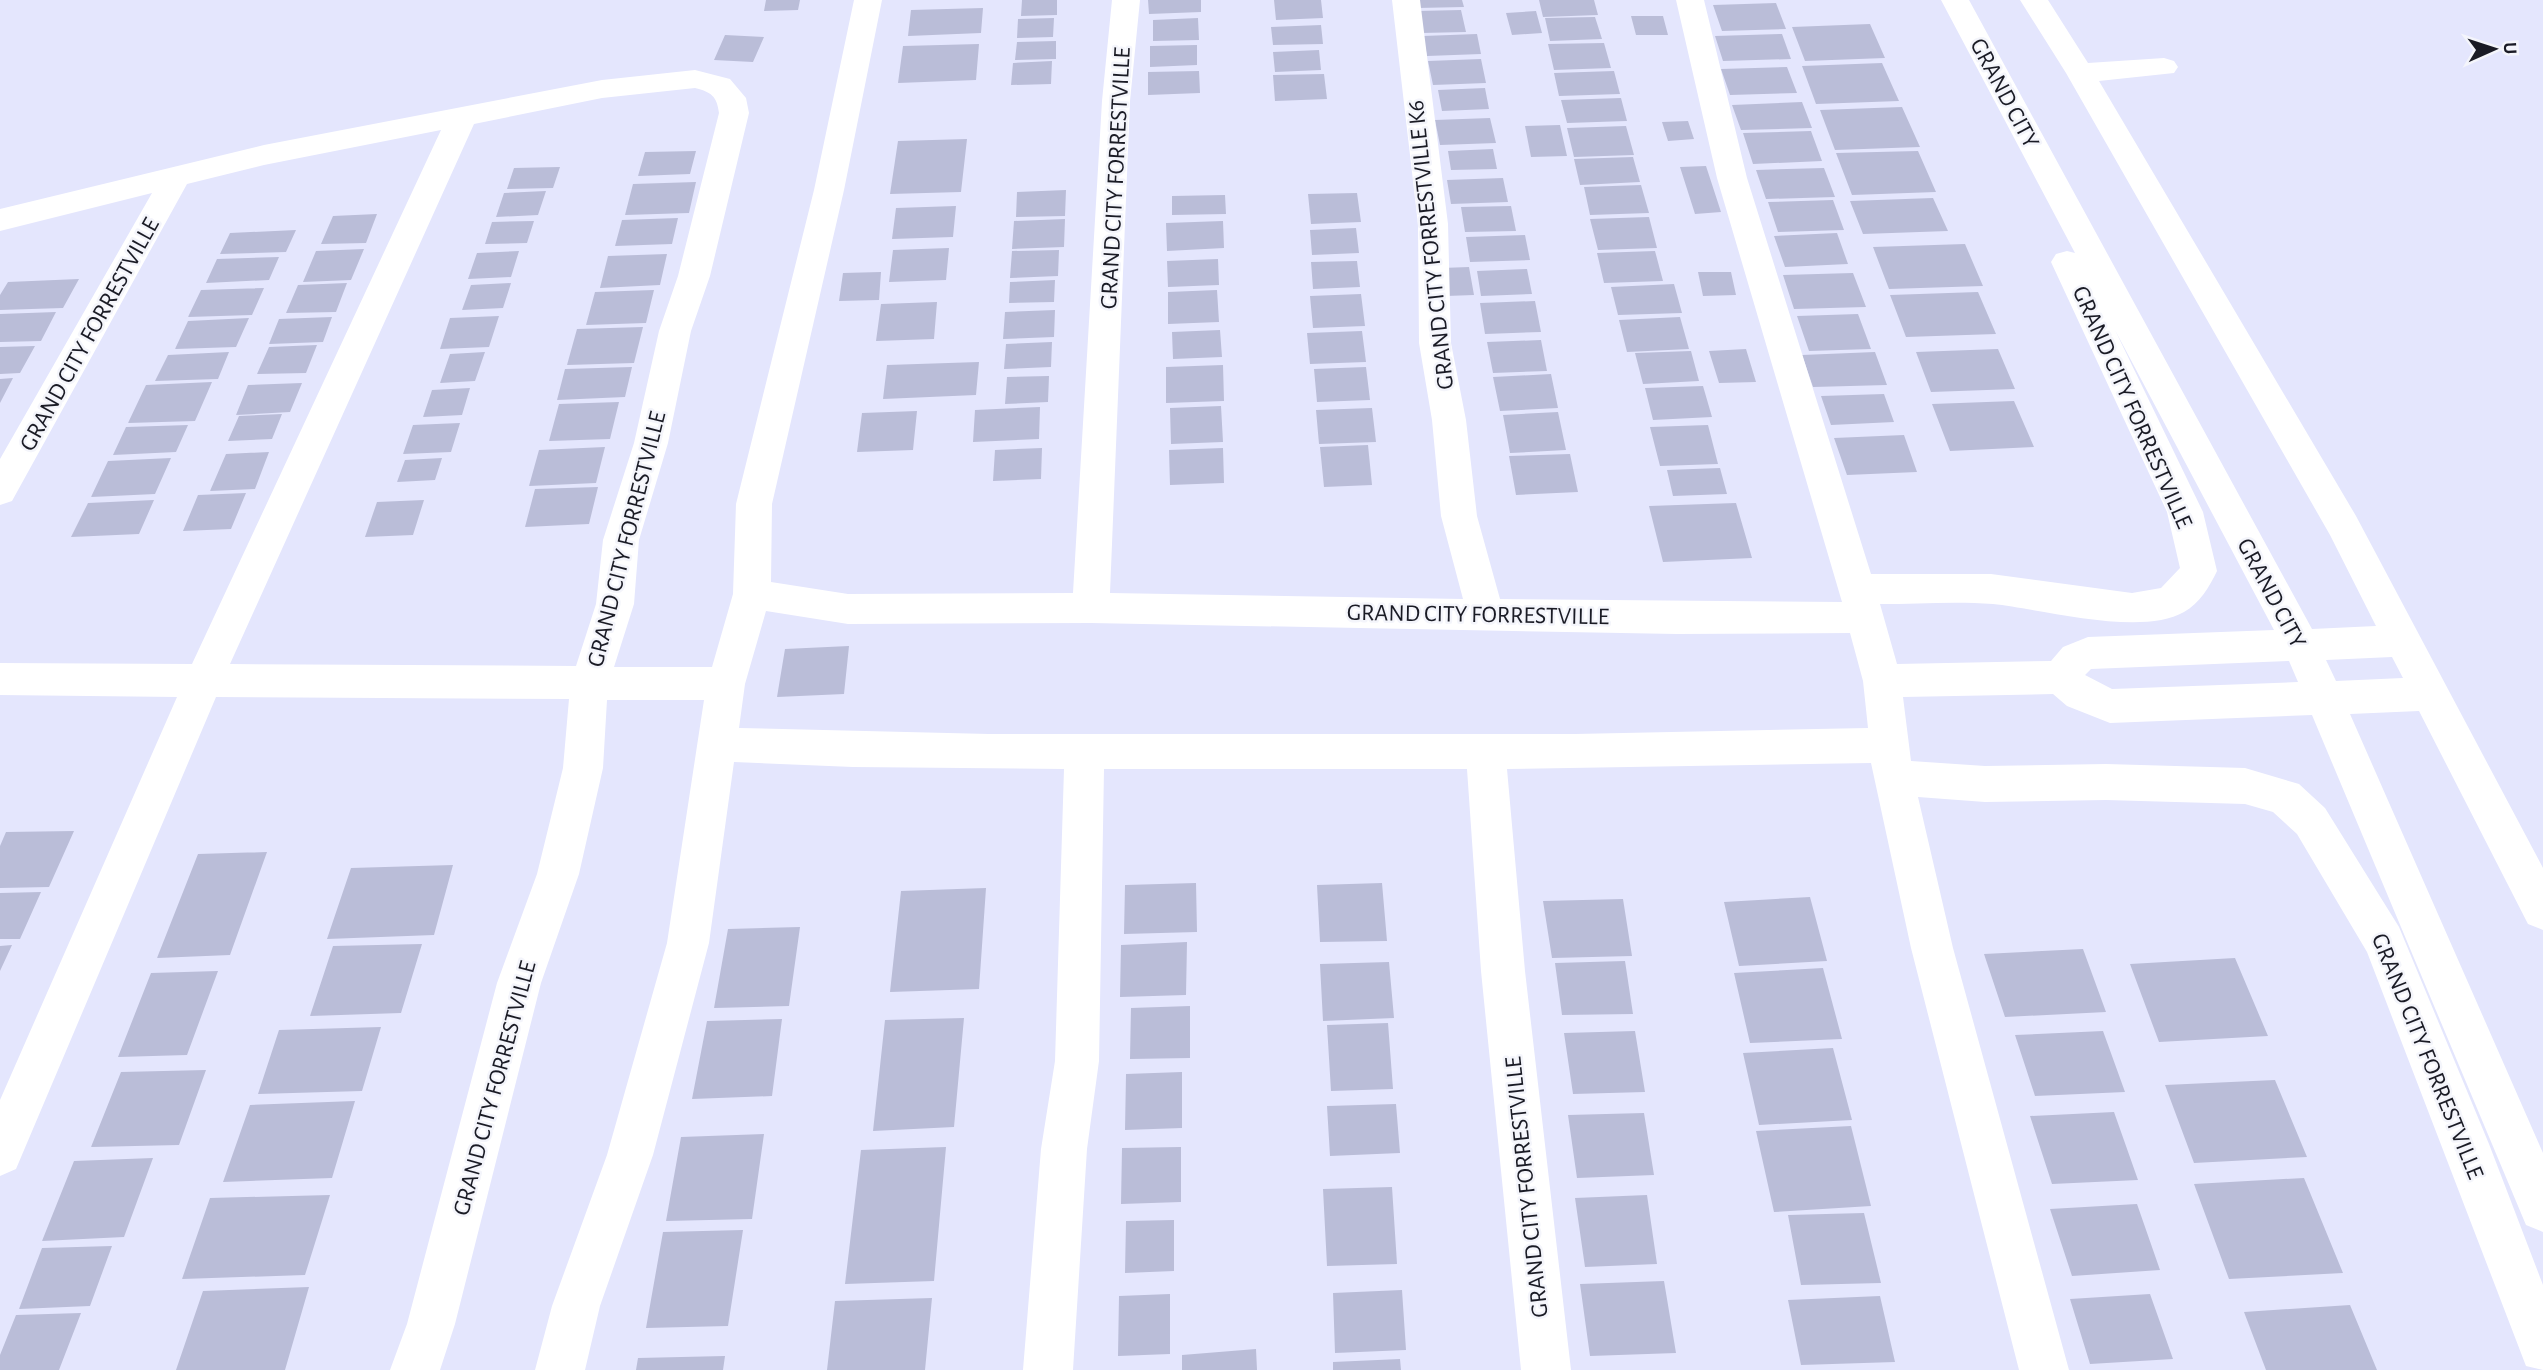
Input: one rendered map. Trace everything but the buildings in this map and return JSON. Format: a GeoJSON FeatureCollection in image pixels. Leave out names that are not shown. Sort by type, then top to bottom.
{"type":"FeatureCollection","features":[{"type":"Feature","properties":{"kind":"street"},"geometry":{"type":"LineString","coordinates":[[560,1370],[576,1306],[630,1155],[688,943],[726,684],[752,594],[754,504],[829,190],[868,0]]}},
{"type":"Feature","properties":{"kind":"street","name":"GRAND CITY FORRESTVILLE"},"geometry":{"type":"LineString","coordinates":[[1091,608],[1116,101],[1126,0]]}},
{"type":"Feature","properties":{"kind":"street","name":"GRAND CITY FORRESTVILLE K6"},"geometry":{"type":"LineString","coordinates":[[1406,0],[1433,223],[1435,343],[1449,420],[1459,516],[1485,612]]}},
{"type":"Feature","properties":{"kind":"street"},"geometry":{"type":"LineString","coordinates":[[1690,0],[1732,178],[1861,603],[1882,681],[1890,761],[1932,948],[2044,1370]]}},
{"type":"Feature","properties":{"kind":"street","name":"GRAND CITY FORRESTVILLE"},"geometry":{"type":"LineString","coordinates":[[752,594],[848,609],[1091,608],[1485,612],[1677,618],[1992,589],[2132,608],[2170,602],[2183,592],[2199,571],[2185,512],[2072,272],[1938,0]]}},
{"type":"Feature","properties":{"kind":"street","name":"GRAND CITY"},"geometry":{"type":"LineString","coordinates":[[1955,0],[2301,645],[2543,1208]]}},
{"type":"Feature","properties":{"kind":"street"},"geometry":{"type":"LineString","coordinates":[[2034,0],[2080,73],[2343,526],[2543,910]]}},
{"type":"Feature","properties":{"kind":"street"},"geometry":{"type":"LineString","coordinates":[[2080,73],[2164,67]]}},
{"type":"Feature","properties":{"kind":"street","name":"GRAND CITY FORRESTVILLE"},"geometry":{"type":"LineString","coordinates":[[0,220],[176,177],[463,115],[648,82],[695,79],[720,85],[732,98],[734,113],[721,174],[694,276],[675,331],[651,443],[621,540],[615,604],[589,684],[583,768],[558,874],[519,983],[431,1324],[415,1370]]}},
{"type":"Feature","properties":{"kind":"street"},"geometry":{"type":"LineString","coordinates":[[0,1153],[204,679],[463,115]]}},
{"type":"Feature","properties":{"kind":"street","name":"GRAND CITY FORRESTVILLE"},"geometry":{"type":"LineString","coordinates":[[0,491],[176,177]]}},
{"type":"Feature","properties":{"kind":"street"},"geometry":{"type":"LineString","coordinates":[[2061,677],[2076,658],[2088,653],[2402,641]]}},
{"type":"Feature","properties":{"kind":"street"},"geometry":{"type":"LineString","coordinates":[[1882,681],[2061,677],[2081,694],[2110,706],[2431,694]]}},
{"type":"Feature","properties":{"kind":"street"},"geometry":{"type":"LineString","coordinates":[[0,678],[726,684]]}},
{"type":"Feature","properties":{"kind":"street","name":"GRAND CITY FORRESTVILLE"},"geometry":{"type":"LineString","coordinates":[[716,744],[831,752],[1720,752],[1890,761],[1985,785],[2106,782],[2245,786],[2285,797],[2311,821],[2384,941],[2466,1144],[2543,1349]]}},
{"type":"Feature","properties":{"kind":"street","name":"GRAND CITY FORRESTVILLE"},"geometry":{"type":"LineString","coordinates":[[1486,752],[1503,971],[1546,1370]]}},
{"type":"Feature","properties":{"kind":"street"},"geometry":{"type":"LineString","coordinates":[[1048,1370],[1065,1149],[1077,1061],[1082,936],[1084,753]]}}]}
